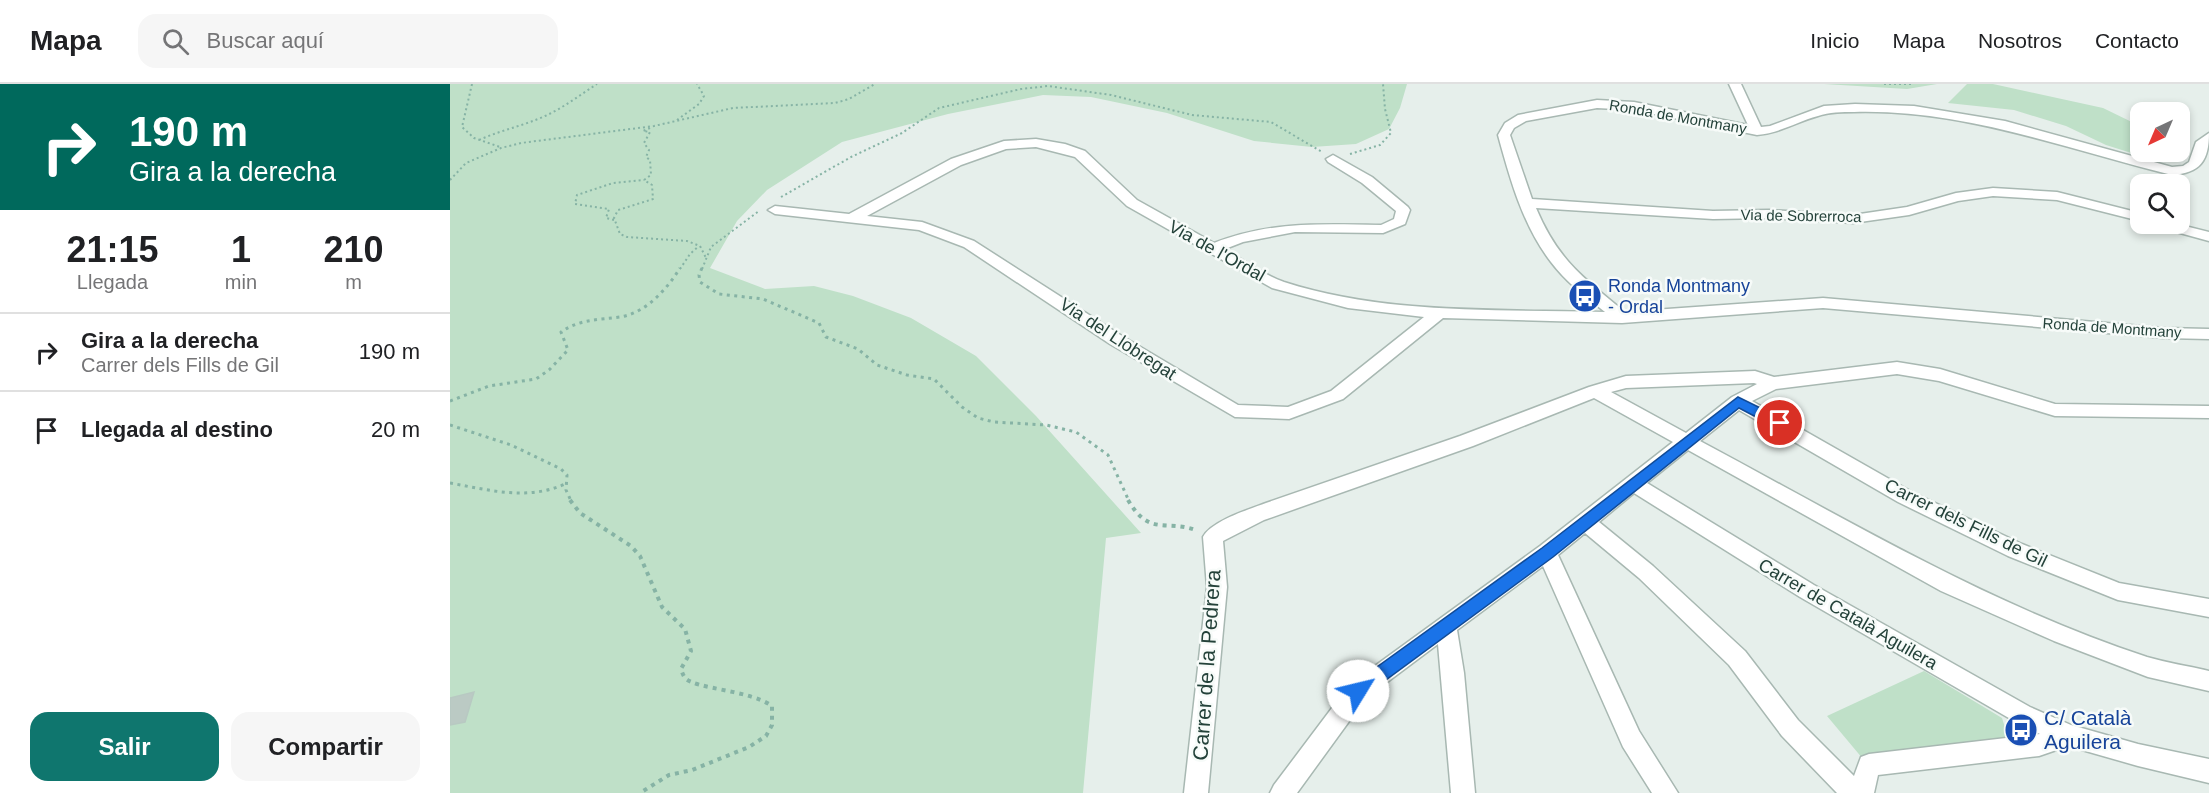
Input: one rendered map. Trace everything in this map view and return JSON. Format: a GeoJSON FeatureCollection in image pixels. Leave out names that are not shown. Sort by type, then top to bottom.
{"type":"FeatureCollection","features":[{"type":"Feature","properties":{"kind":"street"},"geometry":{"type":"LineString","coordinates":[[1735,84],[1757,131]]}},
{"type":"Feature","properties":{"kind":"street","name":"Ronda de Montmany"},"geometry":{"type":"LineString","coordinates":[[2209,137],[2202,141],[2194,167],[2185,171],[2172,171],[2005,125],[1914,110],[1855,108],[1824,110],[1772,130],[1757,131],[1612,104],[1586,105],[1530,115],[1515,122],[1504,135],[1540,234],[1555,258],[1569,273],[1622,318],[1702,314],[1823,303],[2164,333],[2209,334]]}},
{"type":"Feature","properties":{"kind":"street","name":"Via de l'Ordal"},"geometry":{"type":"LineString","coordinates":[[852,218],[956,162],[1004,145],[1036,143],[1060,147],[1080,154],[1132,203],[1277,285],[1348,303],[1439,312],[1622,318]]}},
{"type":"Feature","properties":{"kind":"street"},"geometry":{"type":"LineString","coordinates":[[1214,248],[1240,238],[1295,228],[1383,229],[1400,221],[1403,210],[1367,180],[1333,159]]}},
{"type":"Feature","properties":{"kind":"street","name":"Via de Sobrerroca"},"geometry":{"type":"LineString","coordinates":[[1528,203],[1713,215],[1769,214],[1853,219],[1910,211],[1956,197],[1993,192],[2057,196],[2130,214]]}},
{"type":"Feature","properties":{"kind":"street","name":"Via del Llobregat"},"geometry":{"type":"LineString","coordinates":[[772,206],[922,226],[969,244],[1116,339],[1235,411],[1289,413],[1337,395],[1439,312]]}},
{"type":"Feature","properties":{"kind":"street"},"geometry":{"type":"LineString","coordinates":[[2190,232],[2209,237]]}},
{"type":"Feature","properties":{"kind":"street"},"geometry":{"type":"LineString","coordinates":[[1282,793],[1358,691],[1547,552],[1738,401],[1773,383],[1896,368],[1940,375],[2055,410],[2209,412]]}},
{"type":"Feature","properties":{"kind":"street"},"geometry":{"type":"LineString","coordinates":[[1213,537],[1226,529],[1277,509],[1529,419],[1595,391],[1626,382],[1755,377],[1773,383]]}},
{"type":"Feature","properties":{"kind":"street"},"geometry":{"type":"LineString","coordinates":[[1595,391],[1948,585],[2062,634],[2148,667],[2209,681]]}},
{"type":"Feature","properties":{"kind":"street","name":"Carrer dels Fills de Gil"},"geometry":{"type":"LineString","coordinates":[[1738,401],[1905,496],[2015,550],[2118,591],[2209,608]]}},
{"type":"Feature","properties":{"kind":"street","name":"Carrer de Català Aguilera"},"geometry":{"type":"LineString","coordinates":[[1634,484],[1807,591],[2022,714],[2068,735],[2138,755],[2209,771]]}},
{"type":"Feature","properties":{"kind":"street"},"geometry":{"type":"LineString","coordinates":[[1586,522],[1646,572],[1737,658],[1790,728],[1854,793]]}},
{"type":"Feature","properties":{"kind":"street","name":"Carrer de la Pedrera"},"geometry":{"type":"LineString","coordinates":[[1196,793],[1216,587],[1213,537]]}},
{"type":"Feature","properties":{"kind":"street"},"geometry":{"type":"LineString","coordinates":[[1547,552],[1631,739],[1666,793]]}},
{"type":"Feature","properties":{"kind":"street"},"geometry":{"type":"LineString","coordinates":[[1446,626],[1453,673],[1463,793]]}},
{"type":"Feature","properties":{"kind":"street"},"geometry":{"type":"LineString","coordinates":[[1862,793],[1869,765],[2039,745],[2068,735]]}},
{"type":"Feature","properties":{"kind":"path"},"geometry":{"type":"LineString","coordinates":[[472,84],[462,127],[479,140],[501,148]]}},
{"type":"Feature","properties":{"kind":"path"},"geometry":{"type":"LineString","coordinates":[[479,140],[506,128],[525,124],[547,115],[597,84]]}},
{"type":"Feature","properties":{"kind":"path"},"geometry":{"type":"LineString","coordinates":[[676,121],[699,104],[704,96],[697,84]]}},
{"type":"Feature","properties":{"kind":"path"},"geometry":{"type":"LineString","coordinates":[[450,180],[466,163],[501,148],[555,137],[654,126],[733,108],[801,106],[843,101],[875,84]]}},
{"type":"Feature","properties":{"kind":"path"},"geometry":{"type":"LineString","coordinates":[[1213,537],[1186,526],[1150,524],[1136,512],[1129,501],[1108,455],[1076,432],[1046,425],[994,422],[978,418],[962,407],[934,379],[907,375],[877,365],[858,348],[826,337],[819,323],[763,299],[719,294],[706,288],[700,282],[699,275],[711,247],[758,211],[772,206],[851,157],[902,133],[939,108],[1021,89],[1048,86],[1111,95],[1192,115],[1271,122],[1333,159],[1380,145],[1391,133],[1385,109],[1383,84]]}},
{"type":"Feature","properties":{"kind":"path"},"geometry":{"type":"LineString","coordinates":[[1884,84],[1914,84]]}},
{"type":"Feature","properties":{"kind":"path"},"geometry":{"type":"LineString","coordinates":[[616,220],[606,218],[609,209],[574,204],[577,195],[613,183],[644,180],[651,175],[650,160],[646,157],[649,150],[644,142],[651,132],[643,130],[654,126]]}},
{"type":"Feature","properties":{"kind":"path"},"geometry":{"type":"LineString","coordinates":[[644,180],[652,185],[653,199],[618,210],[614,218],[620,234],[627,237],[687,241],[699,246],[706,258]]}},
{"type":"Feature","properties":{"kind":"path"},"geometry":{"type":"LineString","coordinates":[[758,211],[772,206]]}},
{"type":"Feature","properties":{"kind":"path"},"geometry":{"type":"LineString","coordinates":[[450,401],[468,393],[516,380],[526,382],[538,378],[554,366],[568,350],[561,332],[566,327],[590,319],[627,315],[640,310],[662,290],[679,271],[690,252],[699,246]]}},
{"type":"Feature","properties":{"kind":"path"},"geometry":{"type":"LineString","coordinates":[[450,425],[511,445],[561,469],[567,475],[565,484],[568,499],[583,516],[630,546],[640,556],[663,609],[687,630],[691,651],[681,669],[685,678],[745,693],[764,700],[772,706],[772,725],[766,736],[749,747],[692,770],[669,775],[640,793]]}},
{"type":"Feature","properties":{"kind":"path"},"geometry":{"type":"LineString","coordinates":[[450,483],[524,495],[545,494],[565,484]]}},
{"type":"Feature","properties":{"kind":"green space"},"geometry":{"type":"Polygon","coordinates":[[[450,84],[1407,84],[1400,108],[1389,129],[1356,144],[1312,147],[1254,141],[1167,113],[1091,97],[1043,95],[948,114],[842,142],[767,190],[737,221],[710,268],[765,289],[814,286],[853,296],[911,318],[976,356],[1036,416],[1141,533],[1106,538],[1083,793],[450,793],[450,84]]]}},
{"type":"Feature","properties":{"kind":"green space"},"geometry":{"type":"Polygon","coordinates":[[[1824,84],[1937,84],[1907,89],[1824,84]]]}},
{"type":"Feature","properties":{"kind":"green space"},"geometry":{"type":"Polygon","coordinates":[[[1967,84],[1993,84],[2103,108],[2130,121],[2130,153],[2106,145],[2066,126],[2014,110],[1948,103],[1967,84]]]}},
{"type":"Feature","properties":{"kind":"green space"},"geometry":{"type":"Polygon","coordinates":[[[1924,671],[2002,718],[2009,740],[1863,759],[1827,716],[1924,671]]]}},
{"type":"Feature","properties":{"kind":"building"},"geometry":{"type":"Polygon","coordinates":[[[474,692],[465,722],[450,725],[450,698],[474,692]]]}},
{"type":"Feature","properties":{"kind":"place","name":"Ronda Montmany - Ordal"},"geometry":{"type":"Point","coordinates":[1585,296]}},
{"type":"Feature","properties":{"kind":"place","name":"C/ Català Aguilera"},"geometry":{"type":"Point","coordinates":[2021,730]}},
{"type":"Feature","properties":{"kind":"route"},"geometry":{"type":"LineString","coordinates":[[1358,691],[1547,552],[1738,401],[1780,423]]}}]}
